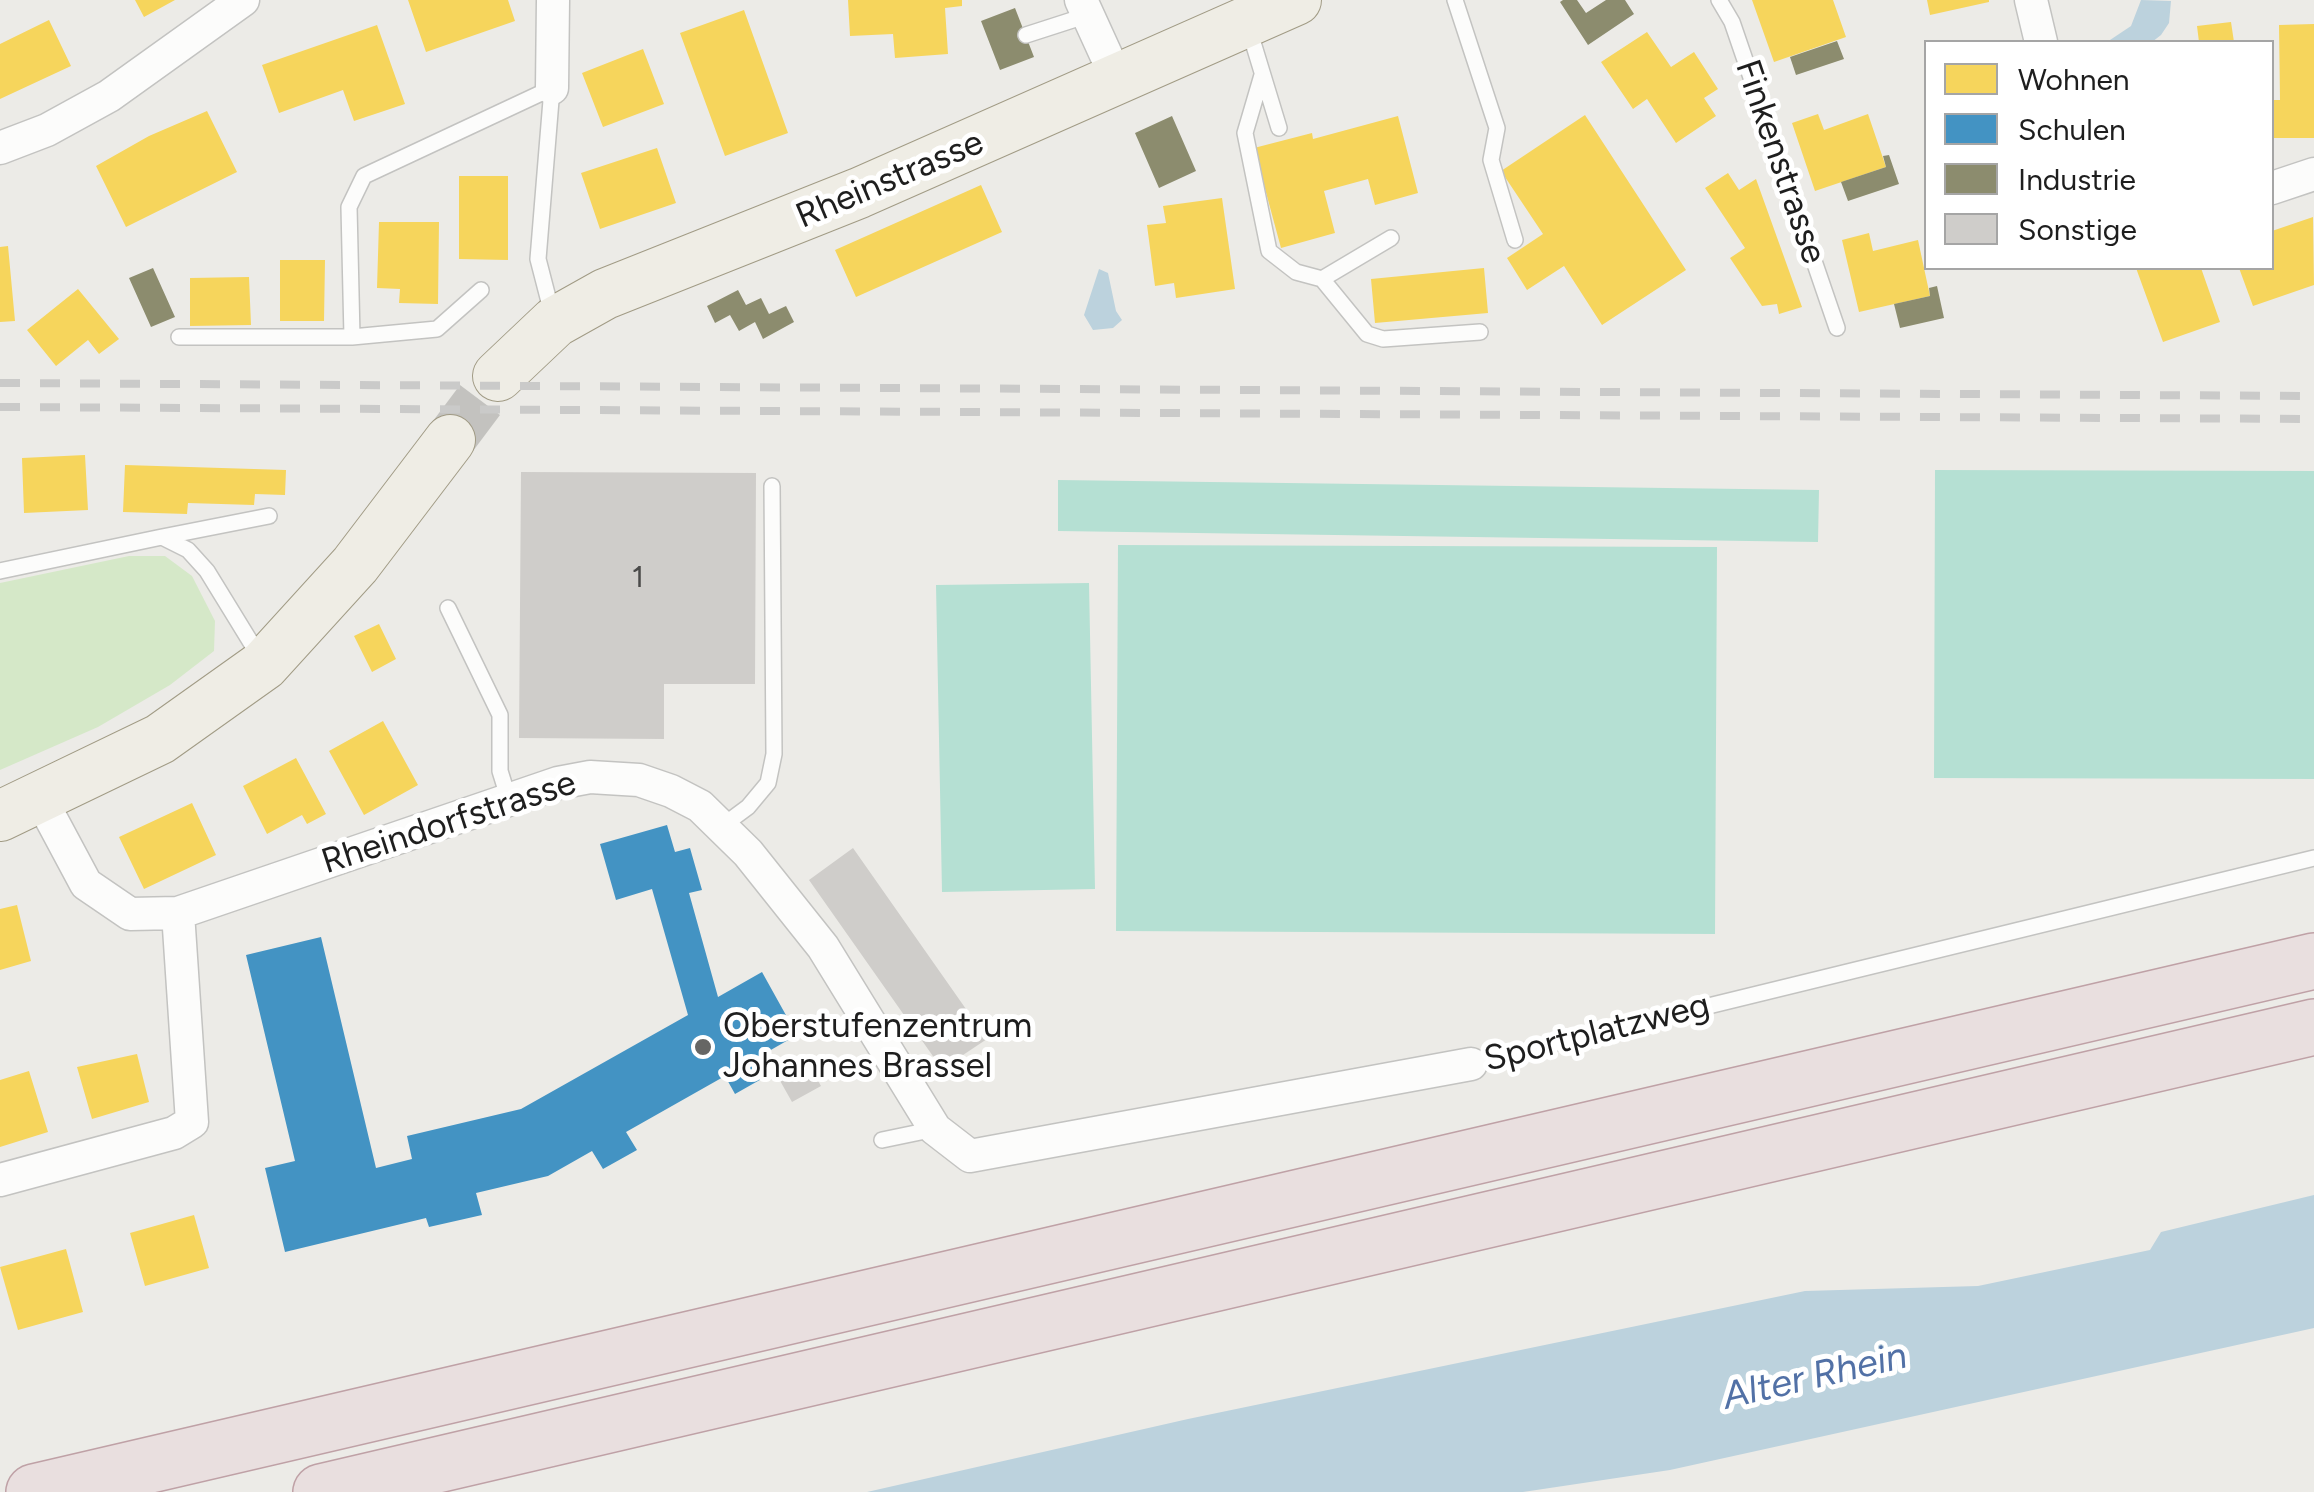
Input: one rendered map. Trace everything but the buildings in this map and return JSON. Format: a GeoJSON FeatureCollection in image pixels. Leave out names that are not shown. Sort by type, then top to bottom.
{"type":"FeatureCollection","features":[{"type":"Feature","properties":{"kind":"highway"},"geometry":{"type":"LineString","coordinates":[[34,1492],[2314,961]]}},
{"type":"Feature","properties":{"kind":"highway"},"geometry":{"type":"LineString","coordinates":[[322,1492],[2314,1027]]}},
{"type":"Feature","properties":{"kind":"main road","name":"Rheinstrasse"},"geometry":{"type":"LineString","coordinates":[[498,376],[555,322],[604,294],[793,221],[1296,0]]}},
{"type":"Feature","properties":{"kind":"main road"},"geometry":{"type":"LineString","coordinates":[[20,807],[160,739],[264,665],[344,579],[450,440]]}},
{"type":"Feature","properties":{"kind":"street"},"geometry":{"type":"LineString","coordinates":[[0,148],[48,130],[109,96],[243,0]]}},
{"type":"Feature","properties":{"kind":"street"},"geometry":{"type":"LineString","coordinates":[[552,88],[553,0]]}},
{"type":"Feature","properties":{"kind":"street"},"geometry":{"type":"LineString","coordinates":[[2031,0],[2041,40]]}},
{"type":"Feature","properties":{"kind":"street"},"geometry":{"type":"LineString","coordinates":[[1085,8],[1118,79]]}},
{"type":"Feature","properties":{"kind":"street"},"geometry":{"type":"LineString","coordinates":[[2274,187],[2314,174]]}},
{"type":"Feature","properties":{"kind":"street","name":"Rheindorfstrasse"},"geometry":{"type":"LineString","coordinates":[[20,807],[86,884],[130,914],[178,913],[509,800],[590,778],[639,780],[700,806],[722,827],[823,947],[936,1129]]}},
{"type":"Feature","properties":{"kind":"street"},"geometry":{"type":"LineString","coordinates":[[0,1180],[174,1132],[192,1122],[178,913]]}},
{"type":"Feature","properties":{"kind":"street","name":"Sportplatzweg"},"geometry":{"type":"LineString","coordinates":[[936,1129],[970,1156],[1471,1064]]}},
{"type":"Feature","properties":{"kind":"lane"},"geometry":{"type":"LineString","coordinates":[[1455,0],[1496,128],[1490,160],[1515,240]]}},
{"type":"Feature","properties":{"kind":"lane","name":"Finkenstrasse"},"geometry":{"type":"LineString","coordinates":[[1719,0],[1732,22],[1836,328]]}},
{"type":"Feature","properties":{"kind":"lane"},"geometry":{"type":"LineString","coordinates":[[1026,35],[1085,8]]}},
{"type":"Feature","properties":{"kind":"lane"},"geometry":{"type":"LineString","coordinates":[[1246,22],[1278,128]]}},
{"type":"Feature","properties":{"kind":"lane"},"geometry":{"type":"LineString","coordinates":[[1262,75],[1244,133],[1268,251],[1296,272],[1322,280],[1368,334],[1384,339],[1480,332]]}},
{"type":"Feature","properties":{"kind":"lane"},"geometry":{"type":"LineString","coordinates":[[352,337],[349,207],[364,176],[552,88],[538,260],[555,322]]}},
{"type":"Feature","properties":{"kind":"lane"},"geometry":{"type":"LineString","coordinates":[[1322,280],[1391,238]]}},
{"type":"Feature","properties":{"kind":"lane"},"geometry":{"type":"LineString","coordinates":[[180,337],[352,337],[436,329],[481,290]]}},
{"type":"Feature","properties":{"kind":"lane"},"geometry":{"type":"LineString","coordinates":[[722,827],[748,807],[768,784],[774,754],[772,486]]}},
{"type":"Feature","properties":{"kind":"lane"},"geometry":{"type":"LineString","coordinates":[[0,571],[270,516]]}},
{"type":"Feature","properties":{"kind":"lane"},"geometry":{"type":"LineString","coordinates":[[162,537],[188,550],[207,571],[264,665]]}},
{"type":"Feature","properties":{"kind":"lane"},"geometry":{"type":"LineString","coordinates":[[448,608],[500,715],[500,770],[509,800]]}},
{"type":"Feature","properties":{"kind":"lane","name":"Sportplatzweg"},"geometry":{"type":"LineString","coordinates":[[1471,1064],[2314,858]]}},
{"type":"Feature","properties":{"kind":"lane"},"geometry":{"type":"LineString","coordinates":[[882,1140],[936,1129]]}},
{"type":"Feature","properties":{"kind":"green space"},"geometry":{"type":"Polygon","coordinates":[[[1935,470],[2314,471],[2314,779],[1934,778],[1935,470]]]}},
{"type":"Feature","properties":{"kind":"green space"},"geometry":{"type":"Polygon","coordinates":[[[1058,480],[1819,490],[1818,542],[1058,531],[1058,480]]]}},
{"type":"Feature","properties":{"kind":"green space"},"geometry":{"type":"Polygon","coordinates":[[[1118,545],[1717,547],[1715,934],[1116,931],[1118,545]]]}},
{"type":"Feature","properties":{"kind":"green space"},"geometry":{"type":"Polygon","coordinates":[[[129,556],[165,556],[192,576],[215,621],[214,651],[170,685],[98,727],[0,770],[0,583],[129,556]]]}},
{"type":"Feature","properties":{"kind":"green space"},"geometry":{"type":"Polygon","coordinates":[[[1089,583],[1095,889],[942,892],[936,585],[1089,583]]]}},
{"type":"Feature","properties":{"kind":"water"},"geometry":{"type":"Polygon","coordinates":[[[2141,0],[2171,1],[2169,23],[2155,40],[2110,40],[2131,26],[2141,0]]]}},
{"type":"Feature","properties":{"kind":"water"},"geometry":{"type":"Polygon","coordinates":[[[1099,269],[1108,273],[1116,311],[1122,320],[1113,328],[1093,330],[1084,315],[1099,269]]]}},
{"type":"Feature","properties":{"kind":"water","name":"Alter Rhein"},"geometry":{"type":"Polygon","coordinates":[[[2314,1195],[2314,1328],[1670,1470],[1523,1492],[867,1492],[1188,1419],[1805,1291],[1978,1286],[2150,1250],[2161,1232],[2314,1195]]]}},
{"type":"Feature","properties":{"kind":"tunnel"},"geometry":{"type":"LineString","coordinates":[[450,440],[498,376]]}},
{"type":"Feature","properties":{"kind":"railway"},"geometry":{"type":"LineString","coordinates":[[0,383],[2314,396]]}},
{"type":"Feature","properties":{"kind":"railway"},"geometry":{"type":"LineString","coordinates":[[0,407],[2314,419]]}},
{"type":"Feature","properties":{"kind":"place","name":"Oberstufenzentrum Johannes Brassel"},"geometry":{"type":"Point","coordinates":[703,1047]}}]}
